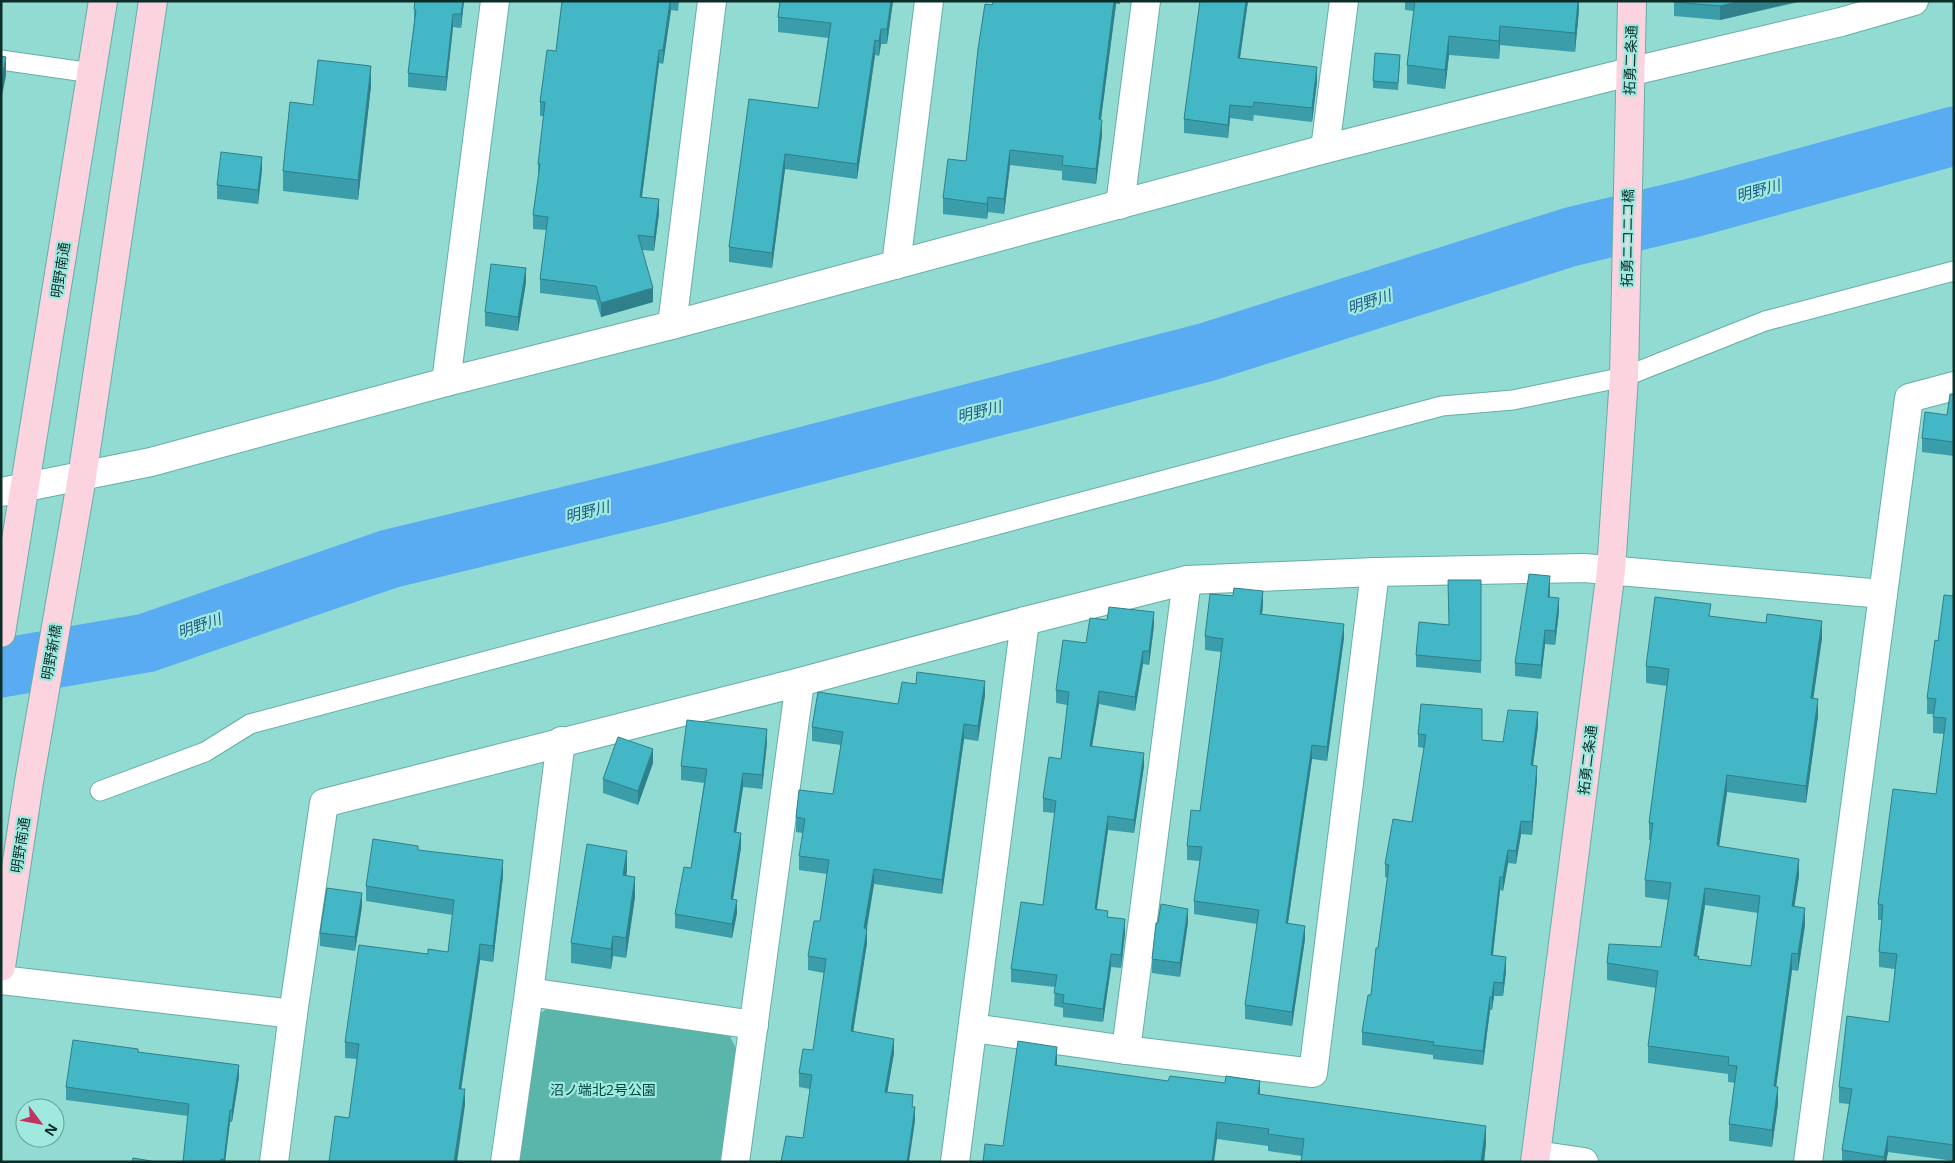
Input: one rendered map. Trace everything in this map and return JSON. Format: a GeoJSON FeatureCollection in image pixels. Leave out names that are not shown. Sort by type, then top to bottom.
{"type":"FeatureCollection","features":[{"type":"Feature","properties":{"kind":"street","name":"明野南通"},"geometry":{"type":"LineString","coordinates":[[1,633],[17,538],[13,490],[92,73],[103,1]]}},
{"type":"Feature","properties":{"kind":"street"},"geometry":{"type":"LineString","coordinates":[[82,477],[153,1]]}},
{"type":"Feature","properties":{"kind":"street"},"geometry":{"type":"LineString","coordinates":[[446,382],[495,1]]}},
{"type":"Feature","properties":{"kind":"street"},"geometry":{"type":"LineString","coordinates":[[672,325],[712,1]]}},
{"type":"Feature","properties":{"kind":"street"},"geometry":{"type":"LineString","coordinates":[[896,265],[929,1]]}},
{"type":"Feature","properties":{"kind":"street"},"geometry":{"type":"LineString","coordinates":[[1120,205],[1146,1]]}},
{"type":"Feature","properties":{"kind":"street"},"geometry":{"type":"LineString","coordinates":[[1325,150],[1344,1]]}},
{"type":"Feature","properties":{"kind":"street","name":"拓勇二条通"},"geometry":{"type":"LineString","coordinates":[[1629,118],[1632,1]]}},
{"type":"Feature","properties":{"kind":"street"},"geometry":{"type":"LineString","coordinates":[[13,490],[151,462],[446,382],[672,325],[1325,150],[1629,72],[1842,11],[1914,1]]}},
{"type":"Feature","properties":{"kind":"street","name":"拓勇ニコニコ橋"},"geometry":{"type":"LineString","coordinates":[[1625,367],[1629,118]]}},
{"type":"Feature","properties":{"kind":"street","name":"拓勇二条通"},"geometry":{"type":"LineString","coordinates":[[1536,1158],[1612,570],[1625,367]]}},
{"type":"Feature","properties":{"kind":"street"},"geometry":{"type":"LineString","coordinates":[[1808,1162],[1909,398],[1954,386]]}},
{"type":"Feature","properties":{"kind":"street","name":"明野新橋"},"geometry":{"type":"LineString","coordinates":[[29,782],[82,477]]}},
{"type":"Feature","properties":{"kind":"street"},"geometry":{"type":"LineString","coordinates":[[274,1162],[293,1014],[324,803],[561,741],[800,682],[1025,621],[1187,580],[1375,572],[1584,568],[1883,594]]}},
{"type":"Feature","properties":{"kind":"street"},"geometry":{"type":"LineString","coordinates":[[973,1028],[1126,1050],[1313,1073],[1375,572]]}},
{"type":"Feature","properties":{"kind":"street"},"geometry":{"type":"LineString","coordinates":[[1126,1050],[1187,580]]}},
{"type":"Feature","properties":{"kind":"street"},"geometry":{"type":"LineString","coordinates":[[955,1162],[1025,621]]}},
{"type":"Feature","properties":{"kind":"street"},"geometry":{"type":"LineString","coordinates":[[735,1162],[800,682]]}},
{"type":"Feature","properties":{"kind":"street"},"geometry":{"type":"LineString","coordinates":[[505,1162],[561,741]]}},
{"type":"Feature","properties":{"kind":"street","name":"明野南通"},"geometry":{"type":"LineString","coordinates":[[1,967],[29,782]]}},
{"type":"Feature","properties":{"kind":"street"},"geometry":{"type":"LineString","coordinates":[[1,980],[293,1014]]}},
{"type":"Feature","properties":{"kind":"street"},"geometry":{"type":"LineString","coordinates":[[529,992],[754,1025]]}},
{"type":"Feature","properties":{"kind":"street"},"geometry":{"type":"LineString","coordinates":[[1536,1158],[1584,1162]]}},
{"type":"Feature","properties":{"kind":"lane"},"geometry":{"type":"LineString","coordinates":[[1,60],[92,73]]}},
{"type":"Feature","properties":{"kind":"lane"},"geometry":{"type":"LineString","coordinates":[[100,791],[205,752],[250,724],[1442,406],[1512,400],[1625,367],[1765,321],[1954,272]]}},
{"type":"Feature","properties":{"kind":"green space","name":"沼ノ端北2号公園"},"geometry":{"type":"Polygon","coordinates":[[[549,1008],[729,1034],[737,1051],[721,1162],[516,1162],[535,1016],[549,1008]]]}},
{"type":"Feature","properties":{"kind":"building"},"geometry":{"type":"Polygon","coordinates":[[[415,1],[463,1],[461,14],[453,14],[446,77],[408,73],[416,10],[414,9],[415,1]]]}},
{"type":"Feature","properties":{"kind":"building"},"geometry":{"type":"Polygon","coordinates":[[[562,1],[670,1],[663,50],[659,50],[640,197],[659,199],[654,237],[638,235],[653,288],[601,303],[596,286],[540,279],[548,217],[533,215],[540,164],[538,164],[545,102],[540,102],[547,50],[556,51],[562,1]]]}},
{"type":"Feature","properties":{"kind":"building"},"geometry":{"type":"Polygon","coordinates":[[[780,1],[891,1],[887,29],[881,29],[879,41],[875,40],[857,164],[785,154],[772,253],[729,247],[749,99],[818,108],[831,23],[778,17],[780,1]]]}},
{"type":"Feature","properties":{"kind":"building"},"geometry":{"type":"Polygon","coordinates":[[[993,1],[1114,1],[1099,119],[1102,120],[1096,169],[1062,165],[1063,156],[1010,150],[1004,199],[988,197],[987,204],[943,198],[948,159],[966,161],[978,49],[985,4],[992,5],[993,1]]]}},
{"type":"Feature","properties":{"kind":"building"},"geometry":{"type":"Polygon","coordinates":[[[1200,1],[1246,1],[1238,58],[1317,67],[1312,108],[1254,102],[1253,107],[1230,105],[1228,125],[1184,119],[1200,1]]]}},
{"type":"Feature","properties":{"kind":"building"},"geometry":{"type":"Polygon","coordinates":[[[1415,1],[1578,1],[1575,33],[1500,26],[1499,41],[1449,36],[1445,70],[1407,65],[1415,1]]]}},
{"type":"Feature","properties":{"kind":"building"},"geometry":{"type":"Polygon","coordinates":[[[1674,1],[1741,1],[1720,6],[1674,1]]]}},
{"type":"Feature","properties":{"kind":"building"},"geometry":{"type":"Polygon","coordinates":[[[1375,53],[1400,55],[1398,83],[1373,81],[1375,53]]]}},
{"type":"Feature","properties":{"kind":"building"},"geometry":{"type":"Polygon","coordinates":[[[1,56],[6,57],[1,82],[1,56]]]}},
{"type":"Feature","properties":{"kind":"building"},"geometry":{"type":"Polygon","coordinates":[[[318,60],[371,66],[358,180],[283,171],[290,102],[313,105],[318,60]]]}},
{"type":"Feature","properties":{"kind":"building"},"geometry":{"type":"Polygon","coordinates":[[[221,152],[262,157],[258,190],[217,185],[221,152]]]}},
{"type":"Feature","properties":{"kind":"building"},"geometry":{"type":"Polygon","coordinates":[[[491,264],[526,268],[518,317],[485,312],[491,264]]]}},
{"type":"Feature","properties":{"kind":"building"},"geometry":{"type":"Polygon","coordinates":[[[1950,394],[1954,394],[1954,442],[1922,438],[1925,412],[1947,415],[1950,394]]]}},
{"type":"Feature","properties":{"kind":"building"},"geometry":{"type":"Polygon","coordinates":[[[1529,574],[1550,576],[1548,597],[1559,598],[1555,631],[1545,630],[1541,665],[1515,663],[1529,574]]]}},
{"type":"Feature","properties":{"kind":"building"},"geometry":{"type":"Polygon","coordinates":[[[1448,580],[1481,580],[1481,661],[1416,655],[1419,622],[1449,625],[1448,580]]]}},
{"type":"Feature","properties":{"kind":"building"},"geometry":{"type":"Polygon","coordinates":[[[1234,588],[1263,591],[1260,614],[1344,624],[1327,747],[1312,745],[1286,923],[1305,926],[1292,1012],[1245,1005],[1259,910],[1194,901],[1202,847],[1187,846],[1191,810],[1200,811],[1223,639],[1205,636],[1210,594],[1233,596],[1234,588]]]}},
{"type":"Feature","properties":{"kind":"building"},"geometry":{"type":"Polygon","coordinates":[[[1954,589],[1954,1145],[1888,1136],[1884,1157],[1842,1150],[1852,1089],[1839,1087],[1847,1016],[1889,1022],[1897,954],[1879,952],[1883,905],[1878,904],[1893,789],[1936,794],[1946,718],[1933,717],[1936,699],[1927,698],[1935,640],[1938,641],[1944,595],[1953,596],[1954,589]]]}},
{"type":"Feature","properties":{"kind":"building"},"geometry":{"type":"Polygon","coordinates":[[[1655,597],[1711,604],[1709,616],[1766,623],[1767,614],[1822,621],[1811,698],[1818,699],[1806,786],[1727,775],[1717,843],[1718,846],[1799,859],[1792,906],[1805,908],[1798,954],[1792,953],[1774,1086],[1778,1087],[1772,1130],[1729,1124],[1737,1066],[1728,1065],[1729,1057],[1648,1046],[1658,971],[1607,963],[1609,944],[1661,947],[1671,883],[1645,880],[1653,823],[1649,823],[1669,669],[1646,666],[1655,597]],[[1705,888],[1694,956],[1699,956],[1698,959],[1751,966],[1760,896],[1705,888]]]}},
{"type":"Feature","properties":{"kind":"building"},"geometry":{"type":"Polygon","coordinates":[[[1109,607],[1154,612],[1149,651],[1143,651],[1135,697],[1099,691],[1090,746],[1144,753],[1134,820],[1108,816],[1095,909],[1108,911],[1107,917],[1125,919],[1121,955],[1111,954],[1103,1009],[1063,1003],[1064,995],[1054,993],[1057,975],[1011,969],[1021,902],[1043,905],[1056,801],[1043,798],[1049,757],[1061,759],[1069,692],[1056,690],[1063,640],[1086,643],[1090,618],[1107,620],[1109,607]]]}},
{"type":"Feature","properties":{"kind":"building"},"geometry":{"type":"Polygon","coordinates":[[[917,672],[985,681],[978,726],[964,724],[942,880],[874,869],[864,928],[867,929],[851,1031],[894,1039],[885,1092],[913,1095],[912,1107],[915,1107],[907,1162],[781,1162],[786,1136],[803,1138],[812,1075],[799,1073],[803,1049],[813,1050],[826,959],[808,956],[814,921],[820,921],[829,860],[799,856],[805,819],[796,817],[799,790],[833,794],[843,732],[812,727],[818,692],[898,704],[902,682],[916,684],[917,672]]]}},
{"type":"Feature","properties":{"kind":"building"},"geometry":{"type":"Polygon","coordinates":[[[1421,704],[1482,709],[1482,740],[1503,742],[1508,710],[1538,712],[1531,765],[1537,766],[1532,822],[1521,821],[1516,851],[1508,850],[1503,877],[1500,877],[1491,955],[1506,957],[1503,983],[1494,982],[1492,997],[1490,997],[1483,1051],[1433,1045],[1434,1042],[1362,1032],[1368,995],[1371,995],[1376,948],[1378,948],[1389,865],[1385,864],[1393,819],[1412,822],[1426,735],[1418,734],[1421,704]]]}},
{"type":"Feature","properties":{"kind":"building"},"geometry":{"type":"Polygon","coordinates":[[[687,720],[767,729],[762,775],[743,773],[734,832],[741,833],[731,899],[737,900],[732,924],[675,914],[684,867],[691,868],[707,769],[681,766],[687,720]]]}},
{"type":"Feature","properties":{"kind":"building"},"geometry":{"type":"Polygon","coordinates":[[[618,737],[653,749],[638,791],[603,779],[618,737]]]}},
{"type":"Feature","properties":{"kind":"building"},"geometry":{"type":"Polygon","coordinates":[[[373,839],[418,846],[418,850],[503,860],[493,946],[480,944],[459,1089],[465,1089],[454,1162],[329,1162],[335,1116],[349,1118],[359,1044],[345,1042],[359,945],[428,954],[428,949],[448,952],[454,900],[366,886],[373,839]]]}},
{"type":"Feature","properties":{"kind":"building"},"geometry":{"type":"Polygon","coordinates":[[[587,844],[627,851],[623,875],[635,877],[626,938],[613,936],[611,949],[571,943],[587,844]]]}},
{"type":"Feature","properties":{"kind":"building"},"geometry":{"type":"Polygon","coordinates":[[[327,888],[362,893],[355,937],[320,933],[327,888]]]}},
{"type":"Feature","properties":{"kind":"building"},"geometry":{"type":"Polygon","coordinates":[[[1161,904],[1188,909],[1180,963],[1152,959],[1156,923],[1158,923],[1161,904]]]}},
{"type":"Feature","properties":{"kind":"building"},"geometry":{"type":"Polygon","coordinates":[[[73,1040],[138,1049],[138,1052],[239,1065],[232,1110],[230,1110],[224,1160],[221,1159],[220,1162],[183,1162],[189,1104],[66,1087],[73,1040]]]}},
{"type":"Feature","properties":{"kind":"building"},"geometry":{"type":"Polygon","coordinates":[[[1018,1041],[1057,1047],[1055,1065],[1168,1081],[1170,1076],[1225,1083],[1226,1076],[1260,1081],[1258,1094],[1486,1126],[1481,1162],[1301,1162],[1304,1139],[1268,1134],[1269,1129],[1217,1122],[1212,1162],[983,1162],[985,1144],[1003,1146],[1018,1041]]]}},
{"type":"Feature","properties":{"kind":"building"},"geometry":{"type":"Polygon","coordinates":[[[133,1158],[157,1162],[132,1162],[133,1158]]]}},
{"type":"Feature","properties":{"kind":"waterway","name":"明野川"},"geometry":{"type":"LineString","coordinates":[[1,668],[146,643],[389,559],[662,493],[1207,352],[1570,237],[1692,208],[1954,136]]}}]}
